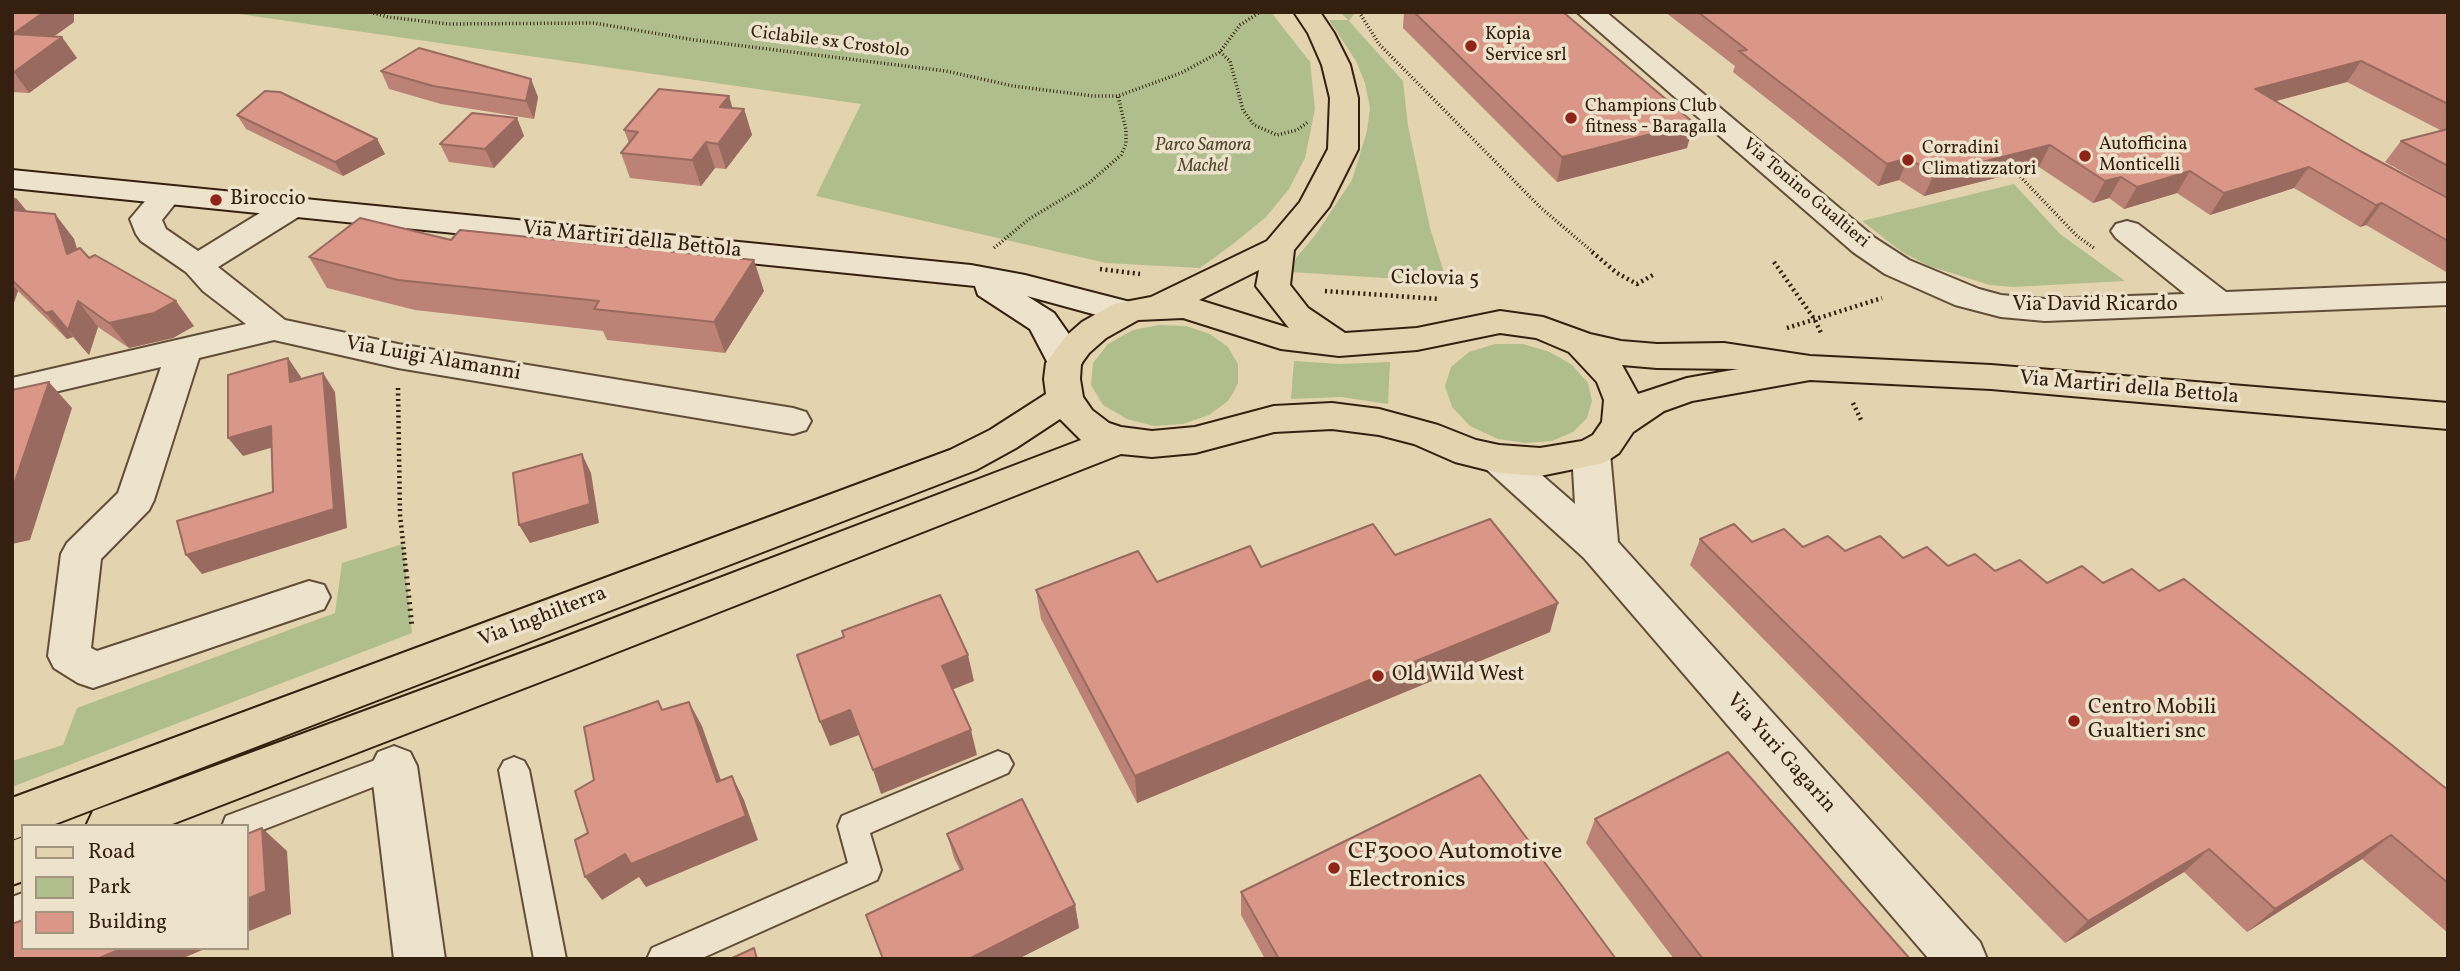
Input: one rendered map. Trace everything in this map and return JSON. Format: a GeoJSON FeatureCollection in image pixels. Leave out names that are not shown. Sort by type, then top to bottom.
{"type":"FeatureCollection","features":[{"type":"Feature","properties":{"kind":"main road"},"geometry":{"type":"LineString","coordinates":[[1064,381],[1077,345],[1094,330],[1278,248],[1313,207],[1343,149],[1344,98],[1336,65],[1314,22]]}},
{"type":"Feature","properties":{"kind":"main road"},"geometry":{"type":"LineString","coordinates":[[1278,248],[1273,286],[1296,316],[1339,345]]}},
{"type":"Feature","properties":{"kind":"main road","name":"Via Martiri della Bettola"},"geometry":{"type":"LineString","coordinates":[[1142,309],[1185,307],[1281,338],[1339,345],[1417,339],[1500,322],[1543,328],[1581,344],[1621,353],[1657,356],[1724,355],[1810,368],[1999,378],[2448,416]]}},
{"type":"Feature","properties":{"kind":"main road","name":"Via Martiri della Bettola"},"geometry":{"type":"LineString","coordinates":[[1581,344],[1613,377],[1622,400],[1620,423]]}},
{"type":"Feature","properties":{"kind":"main road","name":"Via Martiri della Bettola"},"geometry":{"type":"LineString","coordinates":[[1064,381],[1079,419],[1096,432],[1118,440],[1152,444],[1195,440],[1274,419],[1332,416],[1379,422],[1425,434],[1468,452],[1499,459],[1540,462],[1591,453],[1606,444],[1620,423],[1651,402],[1687,390],[1810,368]]}},
{"type":"Feature","properties":{"kind":"main road","name":"Via Inghilterra"},"geometry":{"type":"LineString","coordinates":[[12,819],[963,460],[1003,439],[1064,381]]}},
{"type":"Feature","properties":{"kind":"main road","name":"Via Inghilterra"},"geometry":{"type":"LineString","coordinates":[[115,824],[564,655],[1118,440]]}},
{"type":"Feature","properties":{"kind":"street","name":"Via Tonino Gualtieri"},"geometry":{"type":"LineString","coordinates":[[1590,12],[1864,245],[1897,267],[1930,284]]}},
{"type":"Feature","properties":{"kind":"street","name":"Via Martiri della Bettola"},"geometry":{"type":"LineString","coordinates":[[12,179],[934,272],[978,267],[1025,285],[1142,309]]}},
{"type":"Feature","properties":{"kind":"street","name":"Via Luigi Alamanni"},"geometry":{"type":"LineString","coordinates":[[167,195],[146,219],[152,234],[198,265],[215,284],[274,329],[398,356],[793,421]]}},
{"type":"Feature","properties":{"kind":"street"},"geometry":{"type":"LineString","coordinates":[[198,265],[292,207]]}},
{"type":"Feature","properties":{"kind":"street","name":"Via David Ricardo"},"geometry":{"type":"LineString","coordinates":[[2127,231],[2221,305]]}},
{"type":"Feature","properties":{"kind":"street","name":"Via Martiri della Bettola"},"geometry":{"type":"LineString","coordinates":[[978,267],[1042,321],[1051,333],[1064,381]]}},
{"type":"Feature","properties":{"kind":"street","name":"Via David Ricardo"},"geometry":{"type":"LineString","coordinates":[[1930,284],[2001,306],[2045,310],[2448,294]]}},
{"type":"Feature","properties":{"kind":"street"},"geometry":{"type":"LineString","coordinates":[[12,390],[274,329]]}},
{"type":"Feature","properties":{"kind":"street"},"geometry":{"type":"LineString","coordinates":[[184,351],[135,499],[82,554],[69,656],[93,670],[309,597]]}},
{"type":"Feature","properties":{"kind":"street"},"geometry":{"type":"LineString","coordinates":[[1591,453],[1598,547]]}},
{"type":"Feature","properties":{"kind":"street","name":"Via Yuri Gagarin"},"geometry":{"type":"LineString","coordinates":[[1499,459],[1598,547],[1962,959]]}},
{"type":"Feature","properties":{"kind":"street"},"geometry":{"type":"LineString","coordinates":[[394,766],[420,959]]}},
{"type":"Feature","properties":{"kind":"lane"},"geometry":{"type":"LineString","coordinates":[[663,959],[866,870],[853,826],[998,764]]}},
{"type":"Feature","properties":{"kind":"lane"},"geometry":{"type":"LineString","coordinates":[[242,824],[394,766]]}},
{"type":"Feature","properties":{"kind":"lane"},"geometry":{"type":"LineString","coordinates":[[514,770],[550,959]]}},
{"type":"Feature","properties":{"kind":"path","name":"Ciclabile sx Crostolo"},"geometry":{"type":"LineString","coordinates":[[370,12],[388,18],[448,24],[594,23],[695,40],[946,71],[1054,92],[1118,96],[1181,73],[1220,52],[1240,25],[1259,12]]}},
{"type":"Feature","properties":{"kind":"path"},"geometry":{"type":"LineString","coordinates":[[1359,12],[1379,44],[1541,208],[1617,273],[1637,284],[1653,275]]}},
{"type":"Feature","properties":{"kind":"path"},"geometry":{"type":"LineString","coordinates":[[1220,52],[1230,61],[1243,110],[1254,125],[1277,135],[1289,133],[1308,122],[1310,114]]}},
{"type":"Feature","properties":{"kind":"path"},"geometry":{"type":"LineString","coordinates":[[934,272],[978,267],[1029,219],[1089,183],[1121,155],[1126,144],[1126,130],[1118,96]]}},
{"type":"Feature","properties":{"kind":"path"},"geometry":{"type":"LineString","coordinates":[[2010,166],[2077,236],[2099,252]]}},
{"type":"Feature","properties":{"kind":"path"},"geometry":{"type":"LineString","coordinates":[[1087,268],[1145,275]]}},
{"type":"Feature","properties":{"kind":"path"},"geometry":{"type":"LineString","coordinates":[[1776,330],[1799,326],[1930,284]]}},
{"type":"Feature","properties":{"kind":"path","name":"Ciclovia 5"},"geometry":{"type":"LineString","coordinates":[[1273,286],[1441,299]]}},
{"type":"Feature","properties":{"kind":"path"},"geometry":{"type":"LineString","coordinates":[[398,356],[400,516],[412,633]]}},
{"type":"Feature","properties":{"kind":"green space","name":"Parco Samora Machel"},"geometry":{"type":"Polygon","coordinates":[[[225,12],[1271,12],[1310,62],[1315,109],[1305,158],[1289,189],[1266,217],[1233,244],[1200,268],[1106,263],[816,196],[861,104],[225,12]]]}},
{"type":"Feature","properties":{"kind":"green space"},"geometry":{"type":"Polygon","coordinates":[[[1340,12],[1356,12],[1349,21],[1403,81],[1408,126],[1430,228],[1447,282],[1291,272],[1296,258],[1316,234],[1352,180],[1367,131],[1370,108],[1365,83],[1356,61],[1329,20],[1348,20],[1340,12]]]}},
{"type":"Feature","properties":{"kind":"green space"},"geometry":{"type":"Polygon","coordinates":[[[2014,184],[2060,234],[2125,281],[2013,287],[1990,285],[1929,266],[1902,252],[1862,221],[2014,184]]]}},
{"type":"Feature","properties":{"kind":"green space"},"geometry":{"type":"Polygon","coordinates":[[[1159,325],[1186,326],[1210,334],[1228,347],[1238,364],[1238,383],[1233,393],[1228,401],[1209,415],[1183,424],[1154,426],[1127,419],[1103,405],[1091,385],[1093,363],[1108,344],[1133,330],[1159,325]]]}},
{"type":"Feature","properties":{"kind":"green space"},"geometry":{"type":"Polygon","coordinates":[[[1495,344],[1523,344],[1550,352],[1572,365],[1588,383],[1592,401],[1587,418],[1573,432],[1552,441],[1526,443],[1498,439],[1470,426],[1452,407],[1445,386],[1451,367],[1469,352],[1495,344]]]}},
{"type":"Feature","properties":{"kind":"green space"},"geometry":{"type":"Polygon","coordinates":[[[1294,361],[1340,364],[1390,362],[1388,404],[1341,397],[1291,399],[1294,361]]]}},
{"type":"Feature","properties":{"kind":"green space"},"geometry":{"type":"Polygon","coordinates":[[[403,544],[412,633],[12,787],[12,761],[63,745],[77,708],[335,613],[342,563],[403,544]]]}},
{"type":"Feature","properties":{"kind":"building"},"geometry":{"type":"Polygon","coordinates":[[[12,12],[44,12],[13,34],[62,37],[14,72],[12,72],[12,12]]]}},
{"type":"Feature","properties":{"kind":"building"},"geometry":{"type":"Polygon","coordinates":[[[1414,12],[1563,12],[1694,123],[1562,157],[1414,12]]]}},
{"type":"Feature","properties":{"kind":"building"},"geometry":{"type":"Polygon","coordinates":[[[1698,12],[2448,12],[2448,104],[2361,61],[2255,89],[2360,151],[2448,198],[2448,241],[2382,203],[2376,205],[2309,167],[2224,193],[2190,171],[2137,187],[2121,177],[2105,181],[2050,145],[1934,174],[1908,158],[1887,164],[1739,51],[1747,50],[1698,12]]]}},
{"type":"Feature","properties":{"kind":"building"},"geometry":{"type":"Polygon","coordinates":[[[419,48],[531,79],[526,101],[433,86],[381,71],[419,48]]]}},
{"type":"Feature","properties":{"kind":"building"},"geometry":{"type":"Polygon","coordinates":[[[659,89],[729,96],[720,107],[744,109],[718,144],[706,142],[692,160],[621,153],[638,132],[624,130],[659,89]]]}},
{"type":"Feature","properties":{"kind":"building"},"geometry":{"type":"Polygon","coordinates":[[[265,91],[280,92],[377,139],[335,162],[237,115],[265,91]]]}},
{"type":"Feature","properties":{"kind":"building"},"geometry":{"type":"Polygon","coordinates":[[[472,113],[517,118],[485,149],[440,144],[472,113]]]}},
{"type":"Feature","properties":{"kind":"building"},"geometry":{"type":"Polygon","coordinates":[[[2448,129],[2448,166],[2401,141],[2448,129]]]}},
{"type":"Feature","properties":{"kind":"building"},"geometry":{"type":"Polygon","coordinates":[[[12,210],[55,214],[67,254],[80,248],[89,258],[95,255],[176,301],[154,313],[109,323],[78,301],[68,330],[52,311],[46,313],[12,280],[12,210]]]}},
{"type":"Feature","properties":{"kind":"building"},"geometry":{"type":"Polygon","coordinates":[[[360,218],[451,240],[460,230],[754,260],[714,322],[594,309],[599,301],[398,280],[309,257],[360,218]]]}},
{"type":"Feature","properties":{"kind":"building"},"geometry":{"type":"Polygon","coordinates":[[[288,358],[290,382],[323,373],[334,509],[186,555],[177,521],[273,492],[271,426],[228,438],[228,375],[288,358]]]}},
{"type":"Feature","properties":{"kind":"building"},"geometry":{"type":"Polygon","coordinates":[[[49,382],[12,490],[12,390],[49,382]]]}},
{"type":"Feature","properties":{"kind":"building"},"geometry":{"type":"Polygon","coordinates":[[[582,454],[590,504],[519,525],[513,473],[582,454]]]}},
{"type":"Feature","properties":{"kind":"building"},"geometry":{"type":"Polygon","coordinates":[[[1490,519],[1558,603],[1135,776],[1036,590],[1138,551],[1157,582],[1250,546],[1261,567],[1373,524],[1395,555],[1490,519]]]}},
{"type":"Feature","properties":{"kind":"building","name":"Centro Mobili Gualtieri snc"},"geometry":{"type":"Polygon","coordinates":[[[1734,524],[1752,542],[1784,529],[1803,547],[1828,536],[1845,551],[1880,536],[1903,558],[1927,547],[1948,566],[1975,554],[1995,571],[2020,560],[2047,583],[2082,566],[2103,583],[2132,569],[2159,591],[2184,579],[2448,790],[2448,883],[2391,835],[2275,909],[2209,849],[2088,921],[1700,539],[1734,524]]]}},
{"type":"Feature","properties":{"kind":"building"},"geometry":{"type":"Polygon","coordinates":[[[940,595],[968,655],[942,666],[971,730],[873,770],[850,710],[820,722],[797,655],[844,637],[842,631],[940,595]]]}},
{"type":"Feature","properties":{"kind":"building"},"geometry":{"type":"Polygon","coordinates":[[[658,701],[662,710],[689,702],[717,782],[732,776],[746,816],[631,864],[625,854],[585,877],[575,840],[588,833],[575,791],[594,780],[584,727],[658,701]]]}},
{"type":"Feature","properties":{"kind":"building"},"geometry":{"type":"Polygon","coordinates":[[[1728,752],[1910,959],[1703,959],[1595,819],[1728,752]]]}},
{"type":"Feature","properties":{"kind":"building"},"geometry":{"type":"Polygon","coordinates":[[[1480,775],[1616,959],[1279,959],[1241,892],[1480,775]]]}},
{"type":"Feature","properties":{"kind":"building"},"geometry":{"type":"Polygon","coordinates":[[[1022,799],[1075,905],[969,959],[883,959],[866,915],[963,869],[947,834],[1022,799]]]}},
{"type":"Feature","properties":{"kind":"building"},"geometry":{"type":"Polygon","coordinates":[[[262,828],[266,891],[248,899],[248,834],[262,828]]]}},
{"type":"Feature","properties":{"kind":"building"},"geometry":{"type":"Polygon","coordinates":[[[21,921],[21,950],[118,950],[97,959],[12,959],[12,924],[21,921]]]}},
{"type":"Feature","properties":{"kind":"building"},"geometry":{"type":"Polygon","coordinates":[[[754,948],[757,959],[730,959],[754,948]]]}},
{"type":"Feature","properties":{"kind":"place","name":"Kopia Service srl"},"geometry":{"type":"Point","coordinates":[1471,46]}},
{"type":"Feature","properties":{"kind":"place","name":"Champions Club fitness - Baragalla"},"geometry":{"type":"Point","coordinates":[1571,118]}},
{"type":"Feature","properties":{"kind":"place","name":"Autofficina Monticelli"},"geometry":{"type":"Point","coordinates":[2085,156]}},
{"type":"Feature","properties":{"kind":"place","name":"Corradini Climatizzatori"},"geometry":{"type":"Point","coordinates":[1908,160]}},
{"type":"Feature","properties":{"kind":"place","name":"Biroccio"},"geometry":{"type":"Point","coordinates":[216,200]}},
{"type":"Feature","properties":{"kind":"place","name":"Old Wild West"},"geometry":{"type":"Point","coordinates":[1378,676]}},
{"type":"Feature","properties":{"kind":"place","name":"Centro Mobili Gualtieri snc"},"geometry":{"type":"Point","coordinates":[2074,721]}},
{"type":"Feature","properties":{"kind":"place","name":"CF3000 Automotive Electronics"},"geometry":{"type":"Point","coordinates":[1334,868]}}]}
